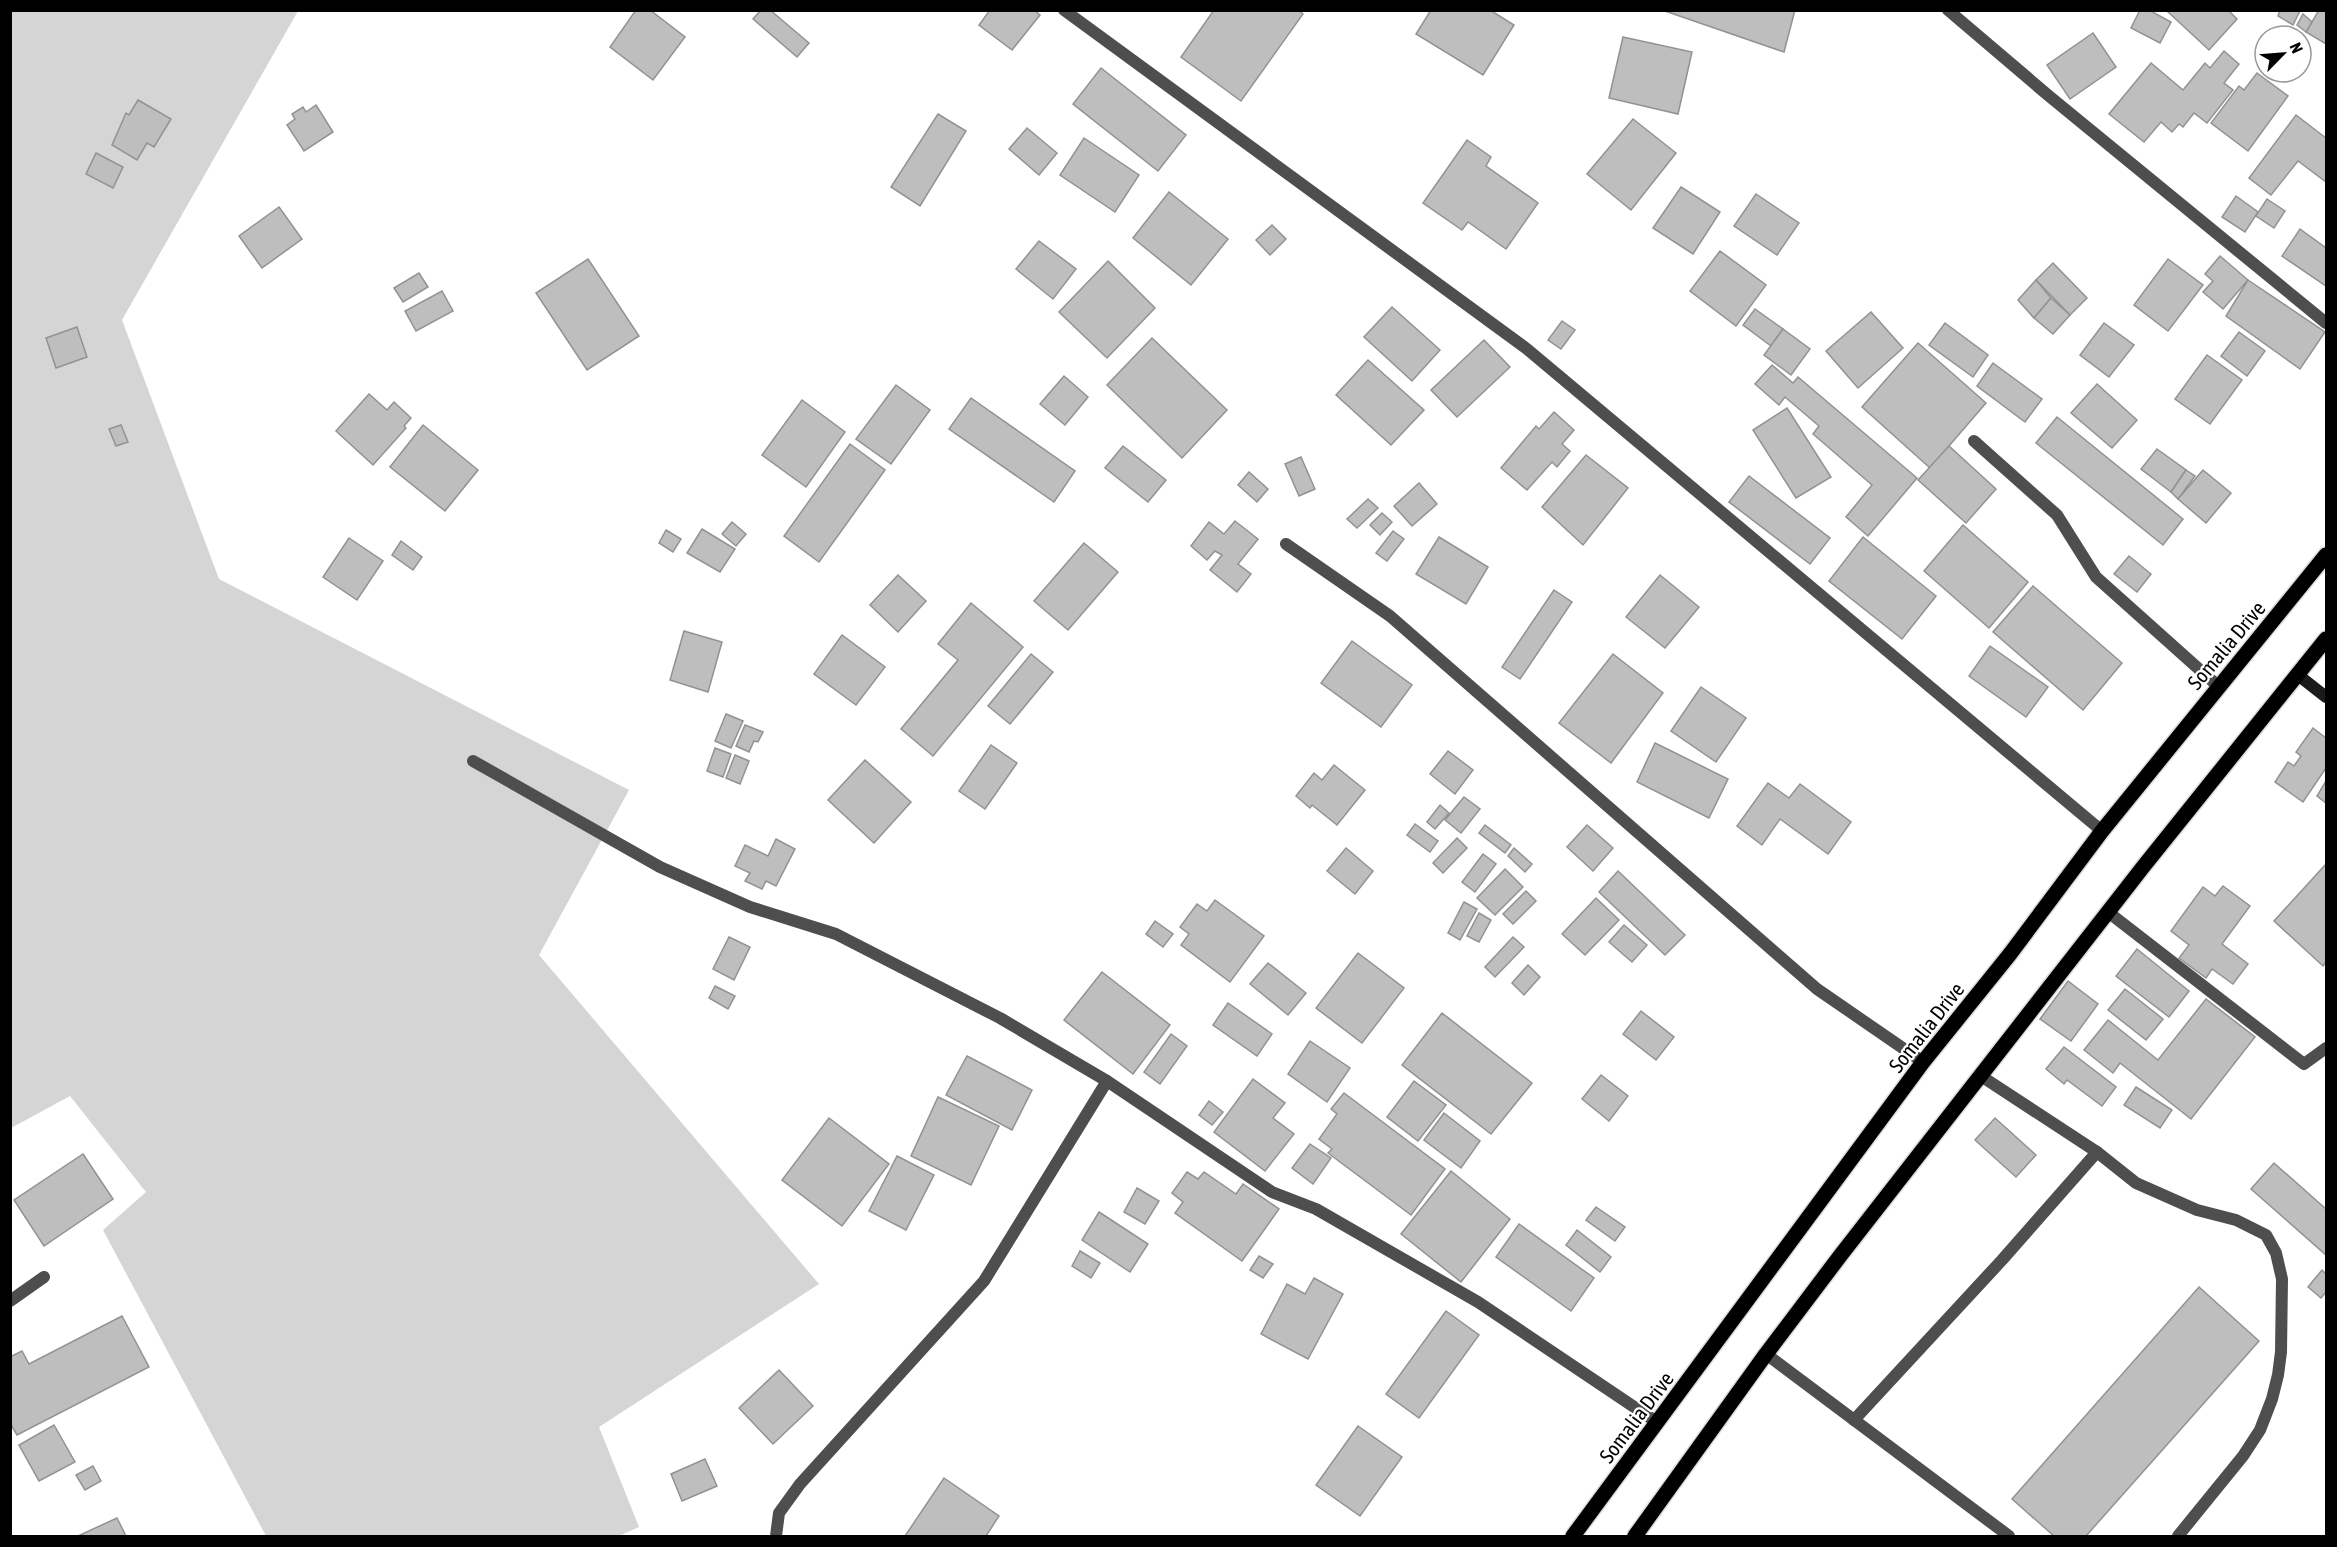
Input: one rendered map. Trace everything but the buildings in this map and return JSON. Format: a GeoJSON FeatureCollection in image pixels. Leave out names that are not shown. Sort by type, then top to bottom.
{"type":"FeatureCollection","features":[{"type":"Feature","properties":{"kind":"main road","name":"Somalia Drive"},"geometry":{"type":"LineString","coordinates":[[1573,1536],[1923,1062],[2010,954],[2102,831],[2326,555]]}},
{"type":"Feature","properties":{"kind":"main road"},"geometry":{"type":"LineString","coordinates":[[1635,1536],[1766,1354],[2108,912],[2326,639]]}},
{"type":"Feature","properties":{"kind":"street"},"geometry":{"type":"LineString","coordinates":[[1064,10],[1527,349],[2102,831]]}},
{"type":"Feature","properties":{"kind":"street"},"geometry":{"type":"LineString","coordinates":[[1948,10],[2049,96],[2326,322]]}},
{"type":"Feature","properties":{"kind":"street"},"geometry":{"type":"LineString","coordinates":[[1974,441],[2057,515],[2096,577],[2218,687]]}},
{"type":"Feature","properties":{"kind":"street"},"geometry":{"type":"LineString","coordinates":[[1286,544],[1390,616],[1817,988],[1923,1062]]}},
{"type":"Feature","properties":{"kind":"street"},"geometry":{"type":"LineString","coordinates":[[2298,675],[2326,697]]}},
{"type":"Feature","properties":{"kind":"street"},"geometry":{"type":"LineString","coordinates":[[473,761],[660,867],[750,908],[836,934],[1000,1018],[1107,1081],[1272,1192],[1316,1209],[1478,1302],[1658,1423]]}},
{"type":"Feature","properties":{"kind":"street"},"geometry":{"type":"LineString","coordinates":[[2108,912],[2304,1064],[2326,1048]]}},
{"type":"Feature","properties":{"kind":"street"},"geometry":{"type":"LineString","coordinates":[[1981,1076],[2097,1152],[2136,1183],[2198,1210],[2236,1220],[2266,1235],[2276,1253],[2282,1279],[2278,1375],[2260,1430],[2243,1456],[2178,1536]]}},
{"type":"Feature","properties":{"kind":"street"},"geometry":{"type":"LineString","coordinates":[[776,1536],[779,1513],[800,1484],[984,1281],[1107,1081]]}},
{"type":"Feature","properties":{"kind":"street"},"geometry":{"type":"LineString","coordinates":[[1854,1420],[2002,1260],[2097,1152]]}},
{"type":"Feature","properties":{"kind":"street"},"geometry":{"type":"LineString","coordinates":[[10,1300],[44,1277]]}},
{"type":"Feature","properties":{"kind":"street"},"geometry":{"type":"LineString","coordinates":[[1766,1354],[2009,1536]]}},
{"type":"Feature","properties":{"kind":"shaded area"},"geometry":{"type":"Polygon","coordinates":[[[11,11],[298,11],[122,320],[219,579],[629,790],[539,955],[819,1284],[599,1427],[639,1527],[619,1536],[266,1536],[103,1230],[146,1192],[70,1096],[11,1128],[11,11]]]}}]}
